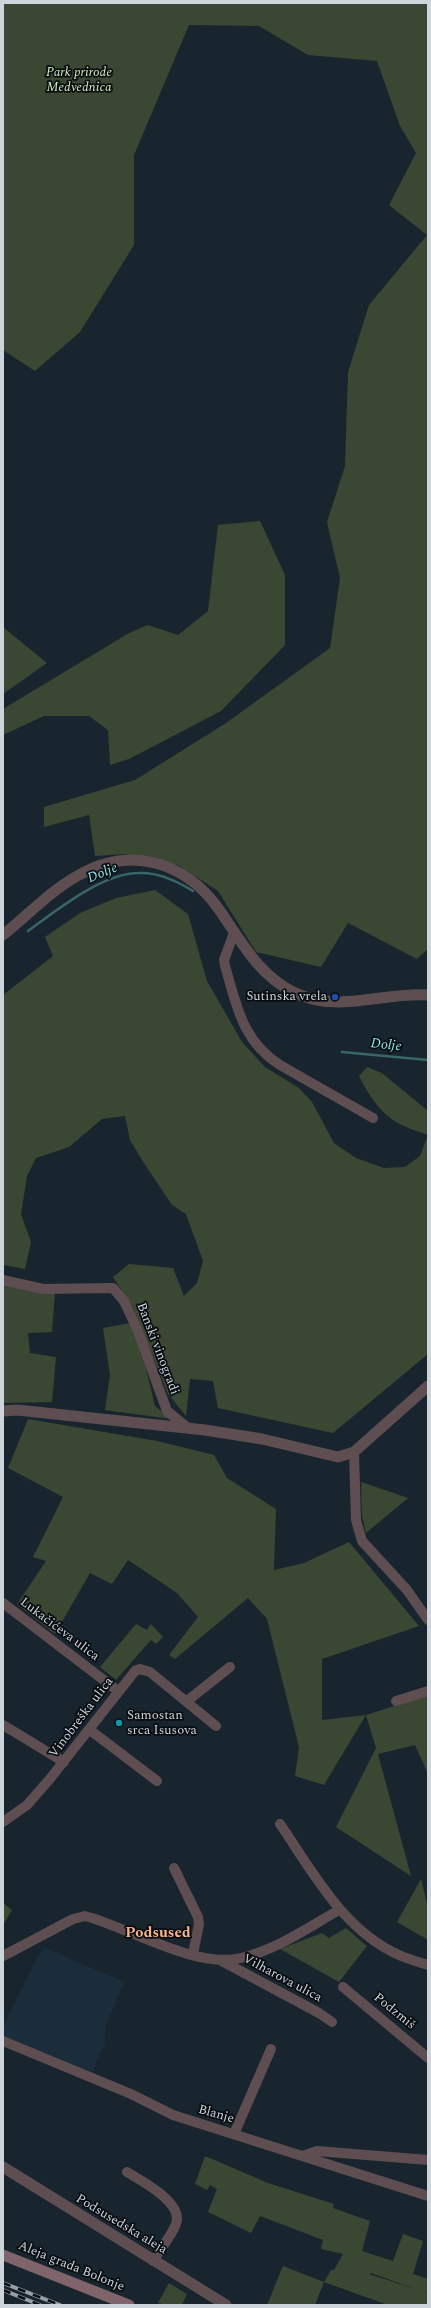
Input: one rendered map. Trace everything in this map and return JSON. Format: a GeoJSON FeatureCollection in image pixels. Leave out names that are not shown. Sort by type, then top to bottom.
{"type":"FeatureCollection","features":[{"type":"Feature","properties":{"kind":"main road","name":"Aleja grada Bolonje"},"geometry":{"type":"LineString","coordinates":[[3,2255],[130,2305]]}},
{"type":"Feature","properties":{"kind":"street"},"geometry":{"type":"LineString","coordinates":[[3,935],[79,875],[107,865],[139,861],[160,863],[190,878],[211,899],[258,966],[278,983],[294,993],[314,999],[346,1002],[413,995],[428,995]]}},
{"type":"Feature","properties":{"kind":"street"},"geometry":{"type":"LineString","coordinates":[[234,933],[224,960],[225,966],[241,1018],[254,1042],[266,1056],[280,1065],[373,1118]]}},
{"type":"Feature","properties":{"kind":"street","name":"Banski vinogradi"},"geometry":{"type":"LineString","coordinates":[[3,1280],[43,1289],[113,1288],[124,1301],[138,1331],[166,1411],[188,1428]]}},
{"type":"Feature","properties":{"kind":"street","name":"Banski vinogradi"},"geometry":{"type":"LineString","coordinates":[[3,1411],[17,1410],[188,1428],[262,1439],[338,1457],[354,1452],[428,1386]]}},
{"type":"Feature","properties":{"kind":"street"},"geometry":{"type":"LineString","coordinates":[[354,1452],[356,1520],[362,1541],[407,1590],[428,1617]]}},
{"type":"Feature","properties":{"kind":"street","name":"Lukačićeva ulica"},"geometry":{"type":"LineString","coordinates":[[3,1603],[118,1691]]}},
{"type":"Feature","properties":{"kind":"street"},"geometry":{"type":"LineString","coordinates":[[187,1700],[230,1667]]}},
{"type":"Feature","properties":{"kind":"street","name":"Vinobreška ulica"},"geometry":{"type":"LineString","coordinates":[[3,1822],[31,1800],[90,1730],[132,1674],[140,1669],[150,1672],[187,1700],[216,1726]]}},
{"type":"Feature","properties":{"kind":"street"},"geometry":{"type":"LineString","coordinates":[[396,1701],[428,1691]]}},
{"type":"Feature","properties":{"kind":"street"},"geometry":{"type":"LineString","coordinates":[[3,1725],[64,1762]]}},
{"type":"Feature","properties":{"kind":"street"},"geometry":{"type":"LineString","coordinates":[[90,1730],[156,1781]]}},
{"type":"Feature","properties":{"kind":"street"},"geometry":{"type":"LineString","coordinates":[[280,1824],[339,1910],[368,1936],[383,1946],[399,1955],[428,1965]]}},
{"type":"Feature","properties":{"kind":"street"},"geometry":{"type":"LineString","coordinates":[[174,1868],[198,1917],[199,1924],[193,1954]]}},
{"type":"Feature","properties":{"kind":"street"},"geometry":{"type":"LineString","coordinates":[[3,1956],[73,1919],[85,1916],[162,1946],[220,1960],[242,1958],[277,1944],[339,1910]]}},
{"type":"Feature","properties":{"kind":"street","name":"Vilharova ulica"},"geometry":{"type":"LineString","coordinates":[[220,1960],[277,1990],[332,2022]]}},
{"type":"Feature","properties":{"kind":"street","name":"Podzmiš"},"geometry":{"type":"LineString","coordinates":[[343,1987],[428,2058]]}},
{"type":"Feature","properties":{"kind":"street","name":"Blanje"},"geometry":{"type":"LineString","coordinates":[[3,2041],[117,2088],[173,2115],[428,2196]]}},
{"type":"Feature","properties":{"kind":"street"},"geometry":{"type":"LineString","coordinates":[[234,2134],[272,2049]]}},
{"type":"Feature","properties":{"kind":"street"},"geometry":{"type":"LineString","coordinates":[[305,2156],[317,2151],[428,2160]]}},
{"type":"Feature","properties":{"kind":"street","name":"Podsusedska aleja"},"geometry":{"type":"LineString","coordinates":[[3,2167],[226,2305]]}},
{"type":"Feature","properties":{"kind":"street"},"geometry":{"type":"LineString","coordinates":[[127,2172],[160,2194],[174,2207],[177,2215],[177,2223],[153,2261]]}},
{"type":"Feature","properties":{"kind":"shaded area"},"geometry":{"type":"Polygon","coordinates":[[[43,1947],[124,1982],[105,2028],[105,2043],[92,2072],[3,2036],[3,2027],[43,1947]]]}},
{"type":"Feature","properties":{"kind":"green space","name":"Park prirode Medvednica"},"geometry":{"type":"Polygon","coordinates":[[[3,3],[428,3],[428,949],[417,959],[348,923],[321,967],[256,952],[218,891],[178,865],[125,854],[95,856],[89,815],[44,827],[44,807],[135,780],[226,723],[330,648],[340,578],[327,522],[345,466],[348,372],[369,305],[427,235],[389,205],[416,153],[400,126],[377,61],[308,55],[259,26],[189,25],[134,155],[134,245],[80,332],[35,371],[3,350],[3,3]]]}},
{"type":"Feature","properties":{"kind":"green space"},"geometry":{"type":"Polygon","coordinates":[[[260,521],[285,575],[285,645],[221,711],[129,759],[110,765],[108,730],[89,716],[44,716],[3,735],[3,709],[129,633],[148,625],[178,635],[208,611],[218,525],[260,521]]]}},
{"type":"Feature","properties":{"kind":"green space"},"geometry":{"type":"Polygon","coordinates":[[[3,627],[47,663],[3,694],[3,627]]]}},
{"type":"Feature","properties":{"kind":"green space"},"geometry":{"type":"Polygon","coordinates":[[[155,890],[188,914],[207,981],[242,1042],[265,1067],[299,1088],[312,1102],[334,1143],[356,1158],[384,1168],[405,1167],[420,1156],[428,1135],[428,1354],[333,1433],[218,1408],[213,1381],[190,1379],[186,1416],[168,1394],[133,1308],[113,1277],[129,1264],[173,1268],[184,1296],[197,1283],[203,1261],[186,1214],[172,1205],[142,1160],[130,1140],[125,1116],[102,1119],[69,1147],[36,1158],[27,1176],[21,1214],[31,1242],[25,1269],[3,1265],[3,995],[53,956],[45,937],[80,913],[116,898],[155,890]]]}},
{"type":"Feature","properties":{"kind":"green space"},"geometry":{"type":"Polygon","coordinates":[[[367,1067],[382,1073],[428,1111],[428,1135],[410,1129],[382,1111],[369,1094],[359,1076],[367,1067]]]}},
{"type":"Feature","properties":{"kind":"green space"},"geometry":{"type":"Polygon","coordinates":[[[3,1284],[55,1292],[52,1332],[28,1333],[30,1353],[56,1357],[52,1402],[3,1403],[3,1284]]]}},
{"type":"Feature","properties":{"kind":"green space"},"geometry":{"type":"Polygon","coordinates":[[[131,1323],[144,1360],[155,1406],[171,1419],[105,1410],[110,1375],[103,1328],[131,1323]]]}},
{"type":"Feature","properties":{"kind":"green space"},"geometry":{"type":"Polygon","coordinates":[[[28,1419],[157,1441],[214,1455],[227,1478],[276,1509],[274,1570],[304,1563],[349,1542],[419,1626],[322,1659],[322,1720],[366,1715],[324,1785],[295,1776],[299,1747],[267,1619],[248,1598],[175,1659],[169,1655],[198,1617],[177,1593],[128,1560],[112,1584],[90,1573],[55,1634],[17,1604],[46,1561],[33,1557],[63,1497],[8,1468],[28,1419]]]}},
{"type":"Feature","properties":{"kind":"green space"},"geometry":{"type":"Polygon","coordinates":[[[361,1482],[408,1498],[366,1533],[362,1516],[361,1482]]]}},
{"type":"Feature","properties":{"kind":"green space"},"geometry":{"type":"Polygon","coordinates":[[[136,1624],[147,1630],[151,1624],[163,1637],[156,1644],[151,1640],[116,1680],[100,1667],[136,1624]]]}},
{"type":"Feature","properties":{"kind":"green space"},"geometry":{"type":"Polygon","coordinates":[[[428,1695],[428,1774],[415,1745],[378,1754],[411,1876],[336,1827],[376,1748],[366,1715],[428,1695]]]}},
{"type":"Feature","properties":{"kind":"green space"},"geometry":{"type":"Polygon","coordinates":[[[421,1879],[428,1908],[428,1940],[397,1922],[421,1879]]]}},
{"type":"Feature","properties":{"kind":"green space"},"geometry":{"type":"Polygon","coordinates":[[[3,1903],[12,1910],[3,1925],[3,1903]]]}},
{"type":"Feature","properties":{"kind":"green space"},"geometry":{"type":"Polygon","coordinates":[[[346,1928],[367,1946],[339,1982],[280,1949],[322,1933],[329,1938],[346,1928]]]}},
{"type":"Feature","properties":{"kind":"green space"},"geometry":{"type":"Polygon","coordinates":[[[205,2156],[268,2183],[334,2204],[333,2208],[370,2221],[362,2251],[393,2261],[403,2234],[423,2241],[413,2274],[428,2279],[428,2293],[428,2305],[388,2305],[324,2282],[331,2270],[334,2270],[343,2254],[321,2249],[323,2240],[260,2216],[251,2233],[208,2212],[217,2189],[210,2185],[207,2190],[195,2184],[205,2156]],[[371,2273],[369,2274],[418,2290],[371,2273]]]}},
{"type":"Feature","properties":{"kind":"green space"},"geometry":{"type":"Polygon","coordinates":[[[283,2266],[324,2282],[315,2305],[267,2305],[283,2266]]]}},
{"type":"Feature","properties":{"kind":"green space"},"geometry":{"type":"Polygon","coordinates":[[[169,2283],[187,2294],[182,2305],[165,2305],[158,2303],[169,2283]]]}},
{"type":"Feature","properties":{"kind":"waterway","name":"Dolje"},"geometry":{"type":"LineString","coordinates":[[28,931],[80,894],[110,879],[125,875],[139,873],[154,874],[181,884],[193,891]]}},
{"type":"Feature","properties":{"kind":"waterway","name":"Dolje"},"geometry":{"type":"LineString","coordinates":[[342,1052],[428,1060]]}},
{"type":"Feature","properties":{"kind":"railway"},"geometry":{"type":"LineString","coordinates":[[3,2283],[60,2305]]}},
{"type":"Feature","properties":{"kind":"railway"},"geometry":{"type":"LineString","coordinates":[[3,2290],[40,2305]]}},
{"type":"Feature","properties":{"kind":"place","name":"Sutinska vrela"},"geometry":{"type":"Point","coordinates":[335,997]}},
{"type":"Feature","properties":{"kind":"place","name":"Samostan srca Isusova"},"geometry":{"type":"Point","coordinates":[119,1723]}},
{"type":"Feature","properties":{"kind":"district","name":"Podsused"},"geometry":{"type":"Point","coordinates":[158,1934]}}]}
